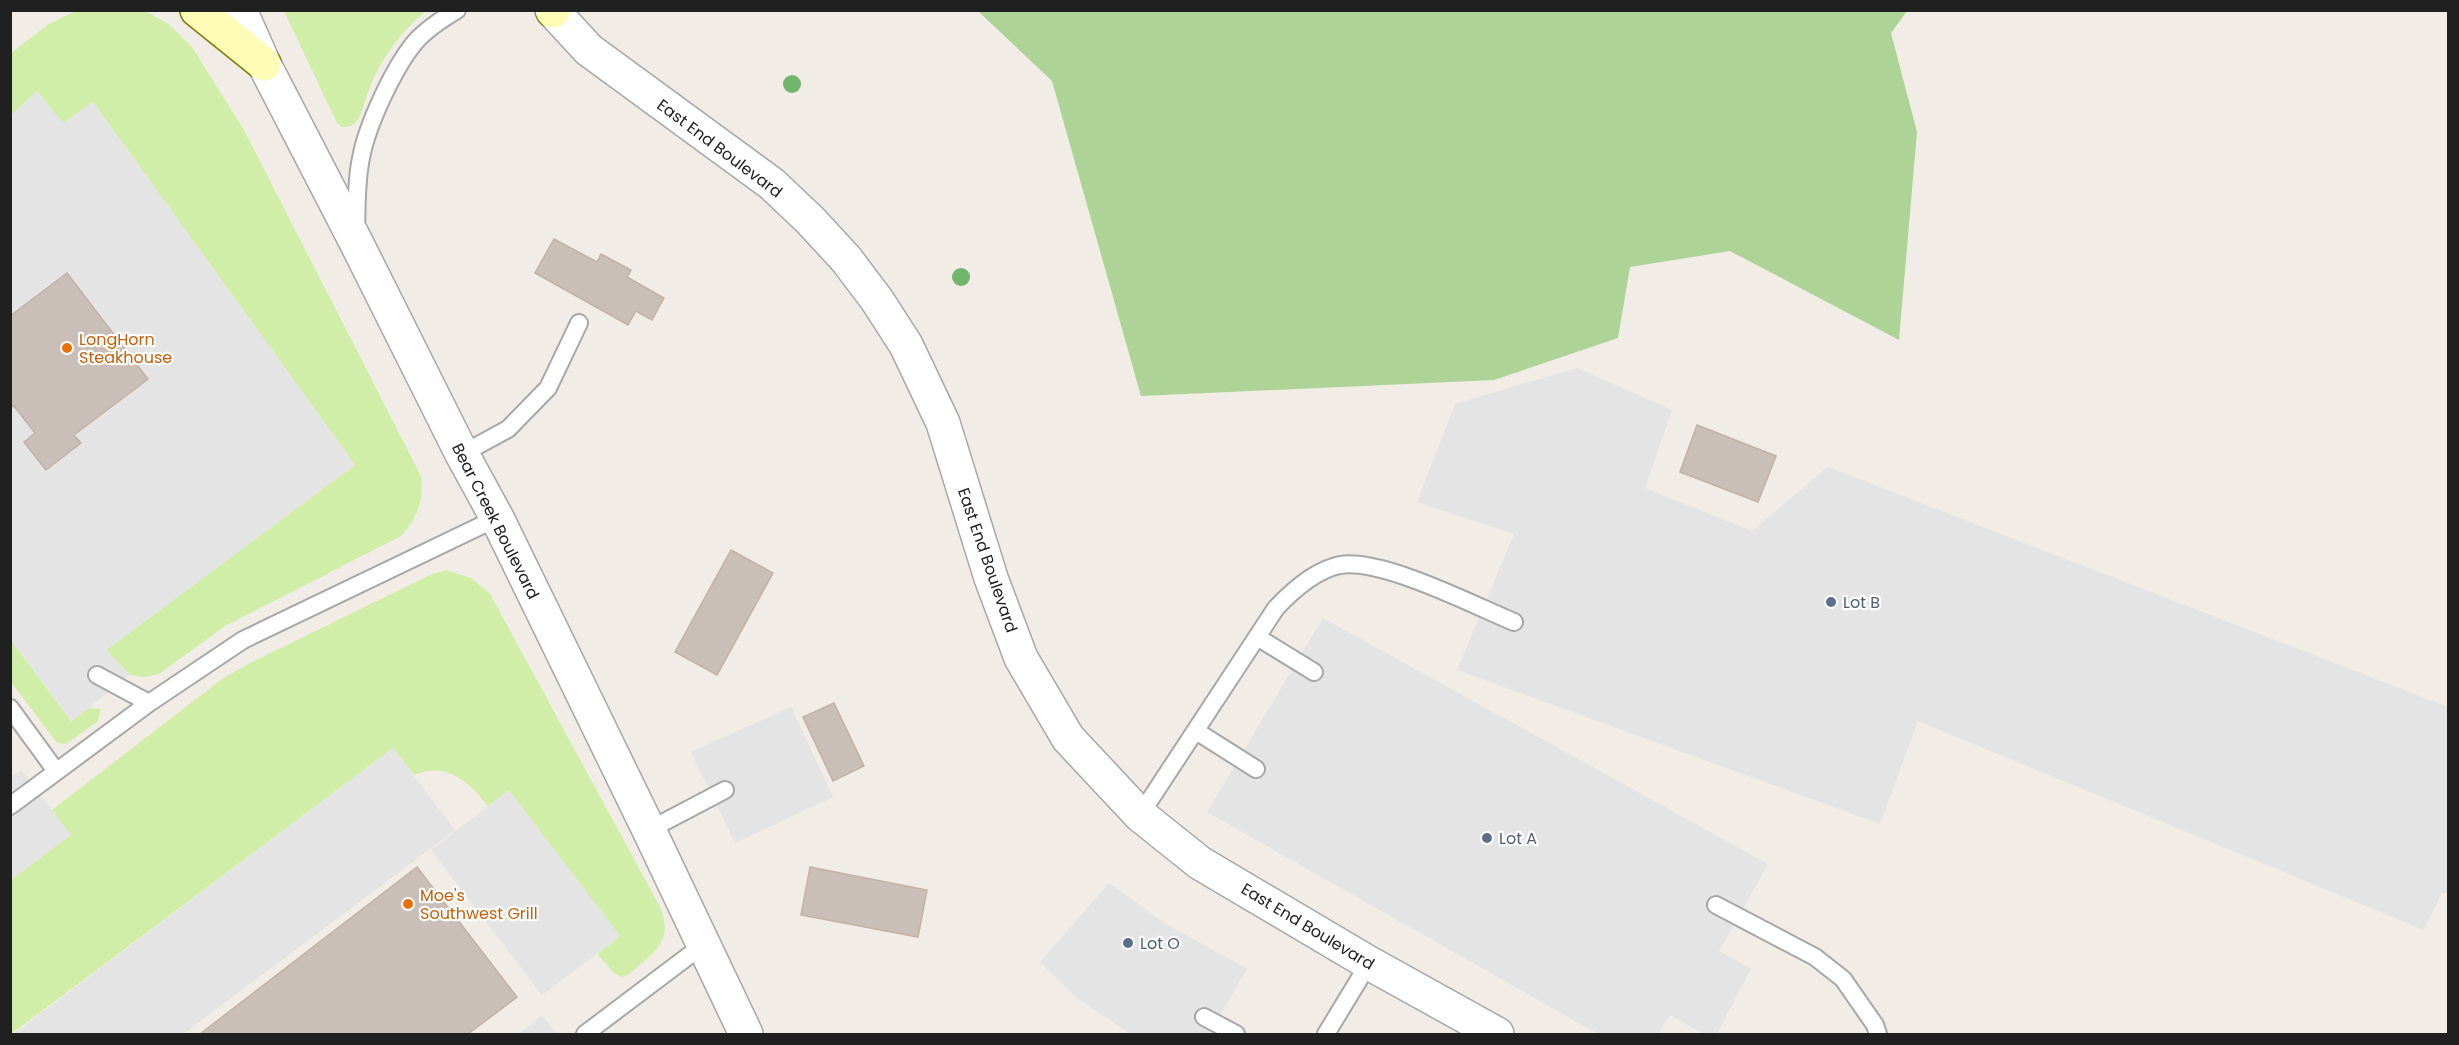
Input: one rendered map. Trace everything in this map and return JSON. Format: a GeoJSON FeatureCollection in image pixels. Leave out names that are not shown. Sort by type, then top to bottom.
{"type":"FeatureCollection","features":[{"type":"Feature","properties":{"kind":"main road"},"geometry":{"type":"LineString","coordinates":[[198,10],[264,64]]}},
{"type":"Feature","properties":{"kind":"street","name":"Bear Creek Boulevard"},"geometry":{"type":"LineString","coordinates":[[240,10],[264,64],[462,454],[497,518],[746,1035]]}},
{"type":"Feature","properties":{"kind":"street","name":"East End Boulevard"},"geometry":{"type":"LineString","coordinates":[[552,10],[589,50],[772,184],[846,259],[877,300],[906,345],[943,423],[991,578],[1021,658],[1068,738],[1140,815],[1200,863],[1369,963],[1497,1035]]}},
{"type":"Feature","properties":{"kind":"lane"},"geometry":{"type":"LineString","coordinates":[[356,242],[357,194],[361,158],[371,124],[400,64],[416,41],[440,20],[457,10]]}},
{"type":"Feature","properties":{"kind":"lane"},"geometry":{"type":"LineString","coordinates":[[462,454],[508,429],[548,388],[579,323]]}},
{"type":"Feature","properties":{"kind":"lane"},"geometry":{"type":"LineString","coordinates":[[10,806],[149,702],[243,640],[497,518]]}},
{"type":"Feature","properties":{"kind":"lane"},"geometry":{"type":"LineString","coordinates":[[1140,815],[1276,608],[1295,589],[1316,575],[1340,566],[1365,566],[1393,572],[1514,622]]}},
{"type":"Feature","properties":{"kind":"lane"},"geometry":{"type":"LineString","coordinates":[[1257,637],[1314,672]]}},
{"type":"Feature","properties":{"kind":"lane"},"geometry":{"type":"LineString","coordinates":[[97,675],[149,702]]}},
{"type":"Feature","properties":{"kind":"lane"},"geometry":{"type":"LineString","coordinates":[[10,708],[56,771]]}},
{"type":"Feature","properties":{"kind":"lane"},"geometry":{"type":"LineString","coordinates":[[1196,731],[1256,769]]}},
{"type":"Feature","properties":{"kind":"lane"},"geometry":{"type":"LineString","coordinates":[[649,830],[725,790]]}},
{"type":"Feature","properties":{"kind":"lane"},"geometry":{"type":"LineString","coordinates":[[1716,905],[1815,957],[1843,979],[1875,1025],[1878,1035]]}},
{"type":"Feature","properties":{"kind":"lane"},"geometry":{"type":"LineString","coordinates":[[585,1035],[703,945]]}},
{"type":"Feature","properties":{"kind":"lane"},"geometry":{"type":"LineString","coordinates":[[1326,1035],[1369,963]]}},
{"type":"Feature","properties":{"kind":"lane"},"geometry":{"type":"LineString","coordinates":[[1204,1017],[1236,1035]]}},
{"type":"Feature","properties":{"kind":"green space"},"geometry":{"type":"Polygon","coordinates":[[[78,10],[147,12],[167,23],[192,47],[244,130],[421,476],[418,508],[401,536],[225,626],[159,674],[144,677],[130,675],[106,650],[355,465],[93,102],[63,123],[37,92],[11,116],[11,53],[49,24],[78,10]]]}},
{"type":"Feature","properties":{"kind":"green space"},"geometry":{"type":"Polygon","coordinates":[[[284,11],[426,11],[401,35],[381,63],[358,119],[352,125],[342,127],[337,123],[284,11]]]}},
{"type":"Feature","properties":{"kind":"green space"},"geometry":{"type":"Polygon","coordinates":[[[978,11],[1907,11],[1891,33],[1917,132],[1899,340],[1730,251],[1630,267],[1618,338],[1494,380],[1141,396],[1052,81],[978,11]]]}},
{"type":"Feature","properties":{"kind":"green space"},"geometry":{"type":"Polygon","coordinates":[[[446,570],[471,578],[490,594],[659,905],[664,917],[665,928],[663,937],[653,953],[628,975],[622,977],[614,973],[597,954],[620,936],[508,791],[488,806],[465,782],[447,772],[426,771],[414,775],[393,748],[11,1034],[11,880],[70,835],[52,810],[222,679],[430,575],[446,570]]]}},
{"type":"Feature","properties":{"kind":"green space"},"geometry":{"type":"Polygon","coordinates":[[[11,640],[71,721],[89,708],[101,709],[98,721],[66,744],[57,743],[11,682],[11,640]]]}},
{"type":"Feature","properties":{"kind":"shaded area"},"geometry":{"type":"Polygon","coordinates":[[[37,91],[63,123],[93,102],[355,465],[106,650],[130,675],[72,721],[11,640],[10,116],[37,91]]]}},
{"type":"Feature","properties":{"kind":"shaded area","name":"Lot B"},"geometry":{"type":"Polygon","coordinates":[[[1577,368],[1672,410],[1645,488],[1752,531],[1828,467],[2448,707],[2448,892],[2441,894],[2424,930],[1918,721],[1880,824],[1457,670],[1514,534],[1417,502],[1455,404],[1577,368]]]}},
{"type":"Feature","properties":{"kind":"shaded area","name":"Lot A"},"geometry":{"type":"Polygon","coordinates":[[[1323,618],[1768,864],[1719,951],[1751,969],[1717,1034],[1704,1034],[1670,1015],[1658,1034],[1598,1034],[1207,812],[1323,618]]]}},
{"type":"Feature","properties":{"kind":"shaded area"},"geometry":{"type":"Polygon","coordinates":[[[791,707],[833,797],[735,843],[691,752],[791,707]]]}},
{"type":"Feature","properties":{"kind":"shaded area"},"geometry":{"type":"Polygon","coordinates":[[[393,748],[455,830],[183,1034],[13,1034],[393,748]]]}},
{"type":"Feature","properties":{"kind":"shaded area"},"geometry":{"type":"Polygon","coordinates":[[[21,770],[71,835],[11,880],[11,777],[21,770]]]}},
{"type":"Feature","properties":{"kind":"shaded area"},"geometry":{"type":"Polygon","coordinates":[[[509,790],[620,936],[542,995],[431,850],[509,790]]]}},
{"type":"Feature","properties":{"kind":"shaded area","name":"Lot O"},"geometry":{"type":"Polygon","coordinates":[[[1109,883],[1166,924],[1247,969],[1209,1034],[1131,1034],[1078,999],[1040,962],[1109,883]]]}},
{"type":"Feature","properties":{"kind":"shaded area"},"geometry":{"type":"Polygon","coordinates":[[[542,1016],[557,1034],[518,1034],[542,1016]]]}},
{"type":"Feature","properties":{"kind":"building"},"geometry":{"type":"Polygon","coordinates":[[[554,239],[597,262],[601,254],[631,270],[627,277],[664,298],[652,320],[636,311],[628,325],[535,273],[554,239]]]}},
{"type":"Feature","properties":{"kind":"building","name":"LongHorn Steakhouse"},"geometry":{"type":"Polygon","coordinates":[[[67,273],[148,379],[74,435],[81,443],[46,470],[24,442],[35,433],[14,406],[10,408],[10,316],[67,273]]]}},
{"type":"Feature","properties":{"kind":"building"},"geometry":{"type":"Polygon","coordinates":[[[1697,425],[1776,456],[1758,502],[1680,472],[1697,425]]]}},
{"type":"Feature","properties":{"kind":"building"},"geometry":{"type":"Polygon","coordinates":[[[731,550],[773,573],[717,675],[675,652],[731,550]]]}},
{"type":"Feature","properties":{"kind":"building"},"geometry":{"type":"Polygon","coordinates":[[[834,703],[864,766],[833,781],[803,717],[834,703]]]}},
{"type":"Feature","properties":{"kind":"building"},"geometry":{"type":"Polygon","coordinates":[[[417,867],[517,997],[468,1034],[200,1034],[417,867]]]}},
{"type":"Feature","properties":{"kind":"building"},"geometry":{"type":"Polygon","coordinates":[[[810,867],[927,890],[918,937],[801,915],[810,867]]]}},
{"type":"Feature","properties":{"kind":"place","name":"LongHorn Steakhouse"},"geometry":{"type":"Point","coordinates":[67,348]}},
{"type":"Feature","properties":{"kind":"place","name":"Lot B"},"geometry":{"type":"Point","coordinates":[1831,602]}},
{"type":"Feature","properties":{"kind":"place","name":"Lot A"},"geometry":{"type":"Point","coordinates":[1487,838]}},
{"type":"Feature","properties":{"kind":"place","name":"Moe's Southwest Grill"},"geometry":{"type":"Point","coordinates":[408,904]}},
{"type":"Feature","properties":{"kind":"place","name":"Lot O"},"geometry":{"type":"Point","coordinates":[1128,943]}}]}
